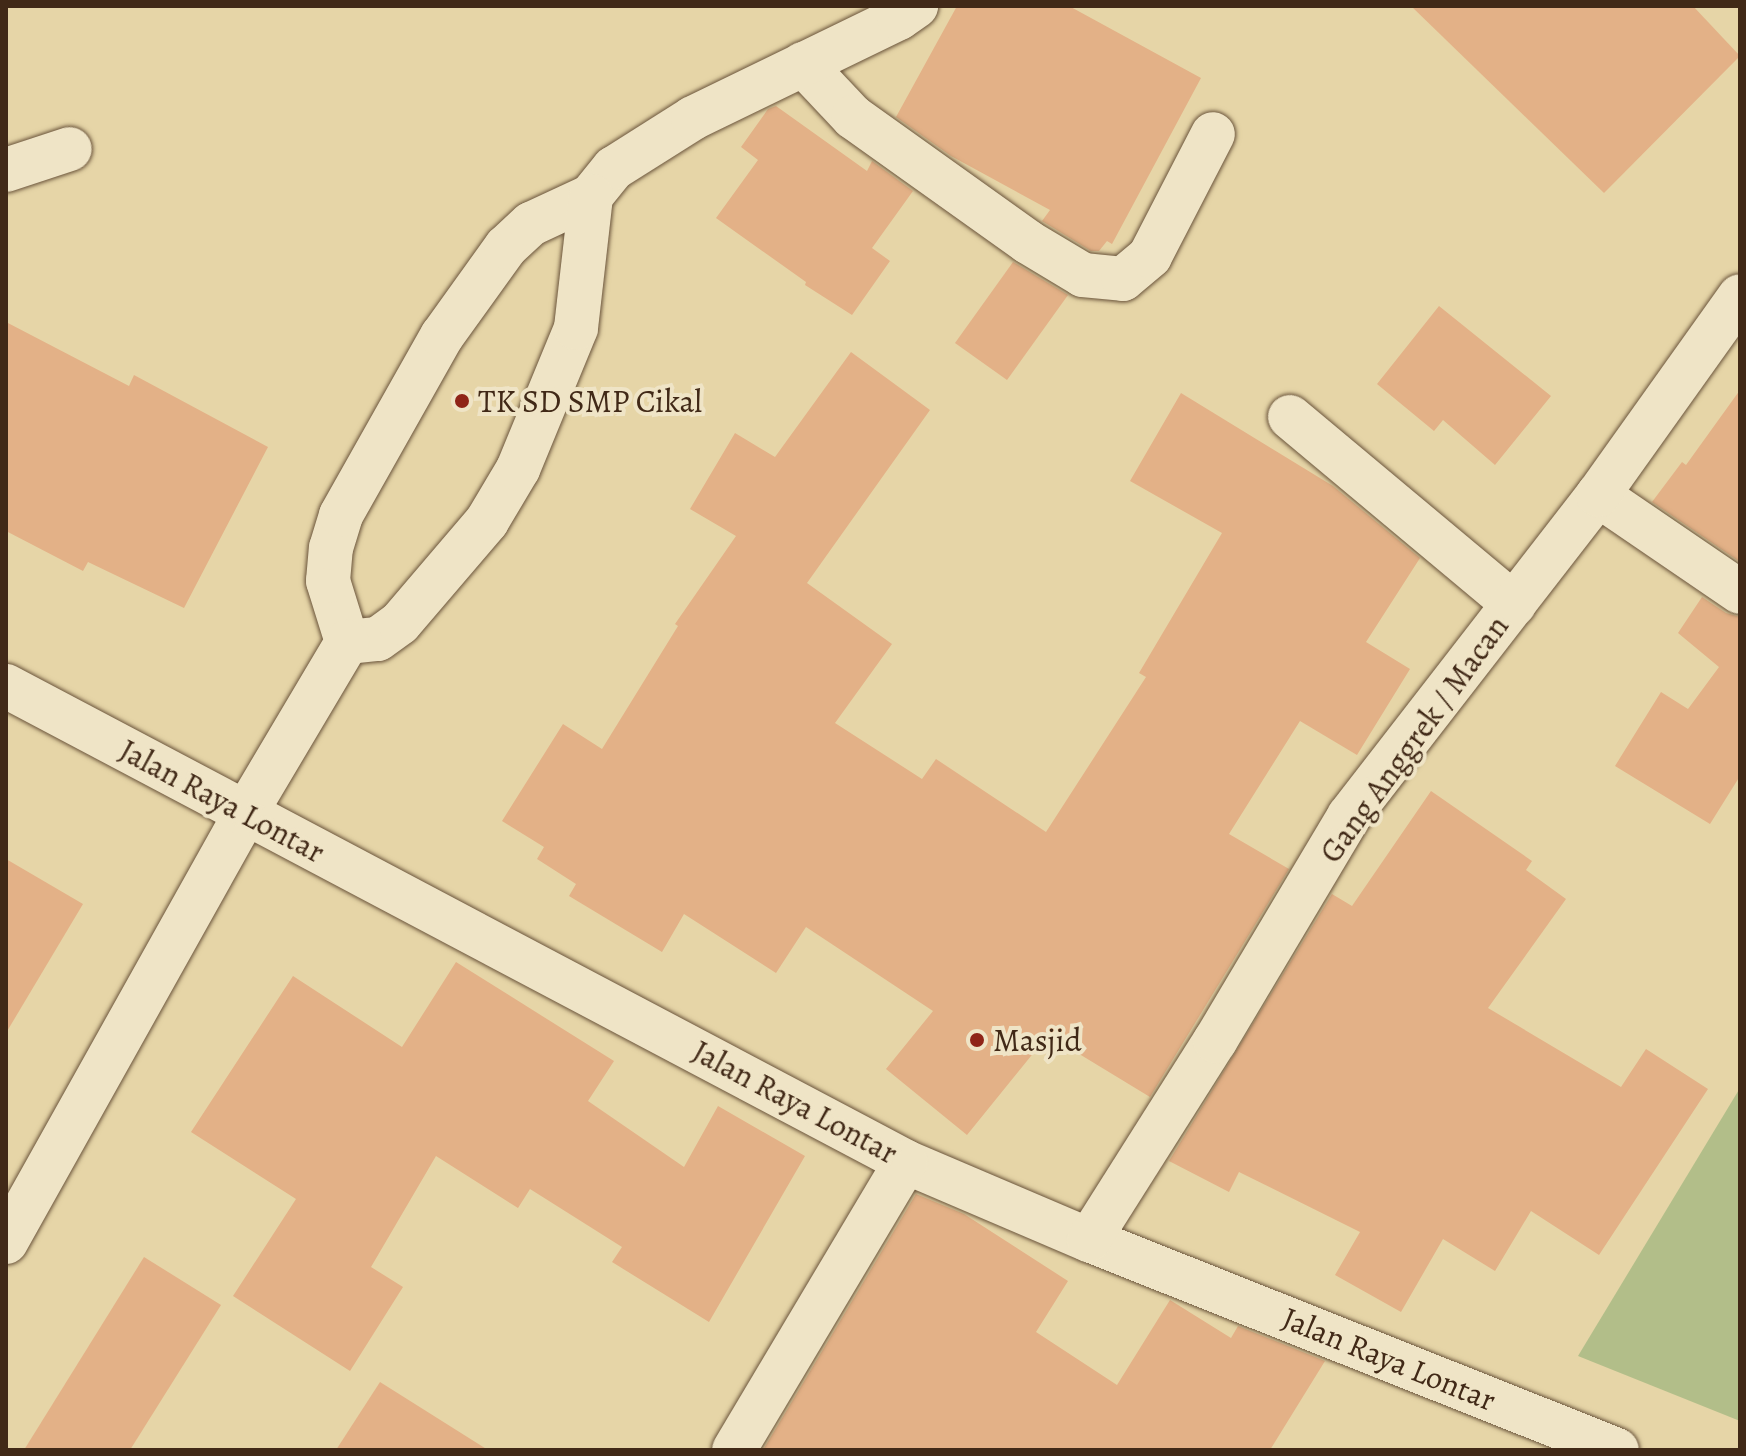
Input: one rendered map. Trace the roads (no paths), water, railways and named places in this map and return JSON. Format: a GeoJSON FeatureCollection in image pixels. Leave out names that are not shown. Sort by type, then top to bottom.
{"type":"FeatureCollection","features":[{"type":"Feature","properties":{"kind":"street"},"geometry":{"type":"LineString","coordinates":[[6,1242],[245,814],[347,642],[328,581],[331,548],[341,515],[442,336],[506,247],[531,224],[591,196],[614,168],[693,118],[899,18],[916,6]]}},
{"type":"Feature","properties":{"kind":"street"},"geometry":{"type":"LineString","coordinates":[[803,64],[853,117],[1028,242],[1083,275],[1123,279],[1150,256],[1213,134]]}},
{"type":"Feature","properties":{"kind":"street"},"geometry":{"type":"LineString","coordinates":[[6,170],[70,149]]}},
{"type":"Feature","properties":{"kind":"street"},"geometry":{"type":"LineString","coordinates":[[347,642],[378,639],[400,623],[487,521],[518,469],[576,328],[591,196]]}},
{"type":"Feature","properties":{"kind":"street","name":"Gang Anggrek / Macan"},"geometry":{"type":"LineString","coordinates":[[1089,1240],[1215,1041],[1349,816],[1598,495],[1740,296]]}},
{"type":"Feature","properties":{"kind":"street"},"geometry":{"type":"LineString","coordinates":[[1290,417],[1514,604]]}},
{"type":"Feature","properties":{"kind":"street"},"geometry":{"type":"LineString","coordinates":[[1598,495],[1740,592]]}},
{"type":"Feature","properties":{"kind":"street","name":"Jalan Raya Lontar"},"geometry":{"type":"LineString","coordinates":[[6,686],[906,1162],[1089,1240],[1617,1450]]}},
{"type":"Feature","properties":{"kind":"street"},"geometry":{"type":"LineString","coordinates":[[734,1450],[906,1162]]}},
{"type":"Feature","properties":{"kind":"place","name":"TK SD SMP Cikal"},"geometry":{"type":"Point","coordinates":[462,401]}},
{"type":"Feature","properties":{"kind":"place","name":"Masjid"},"geometry":{"type":"Point","coordinates":[977,1040]}}]}
